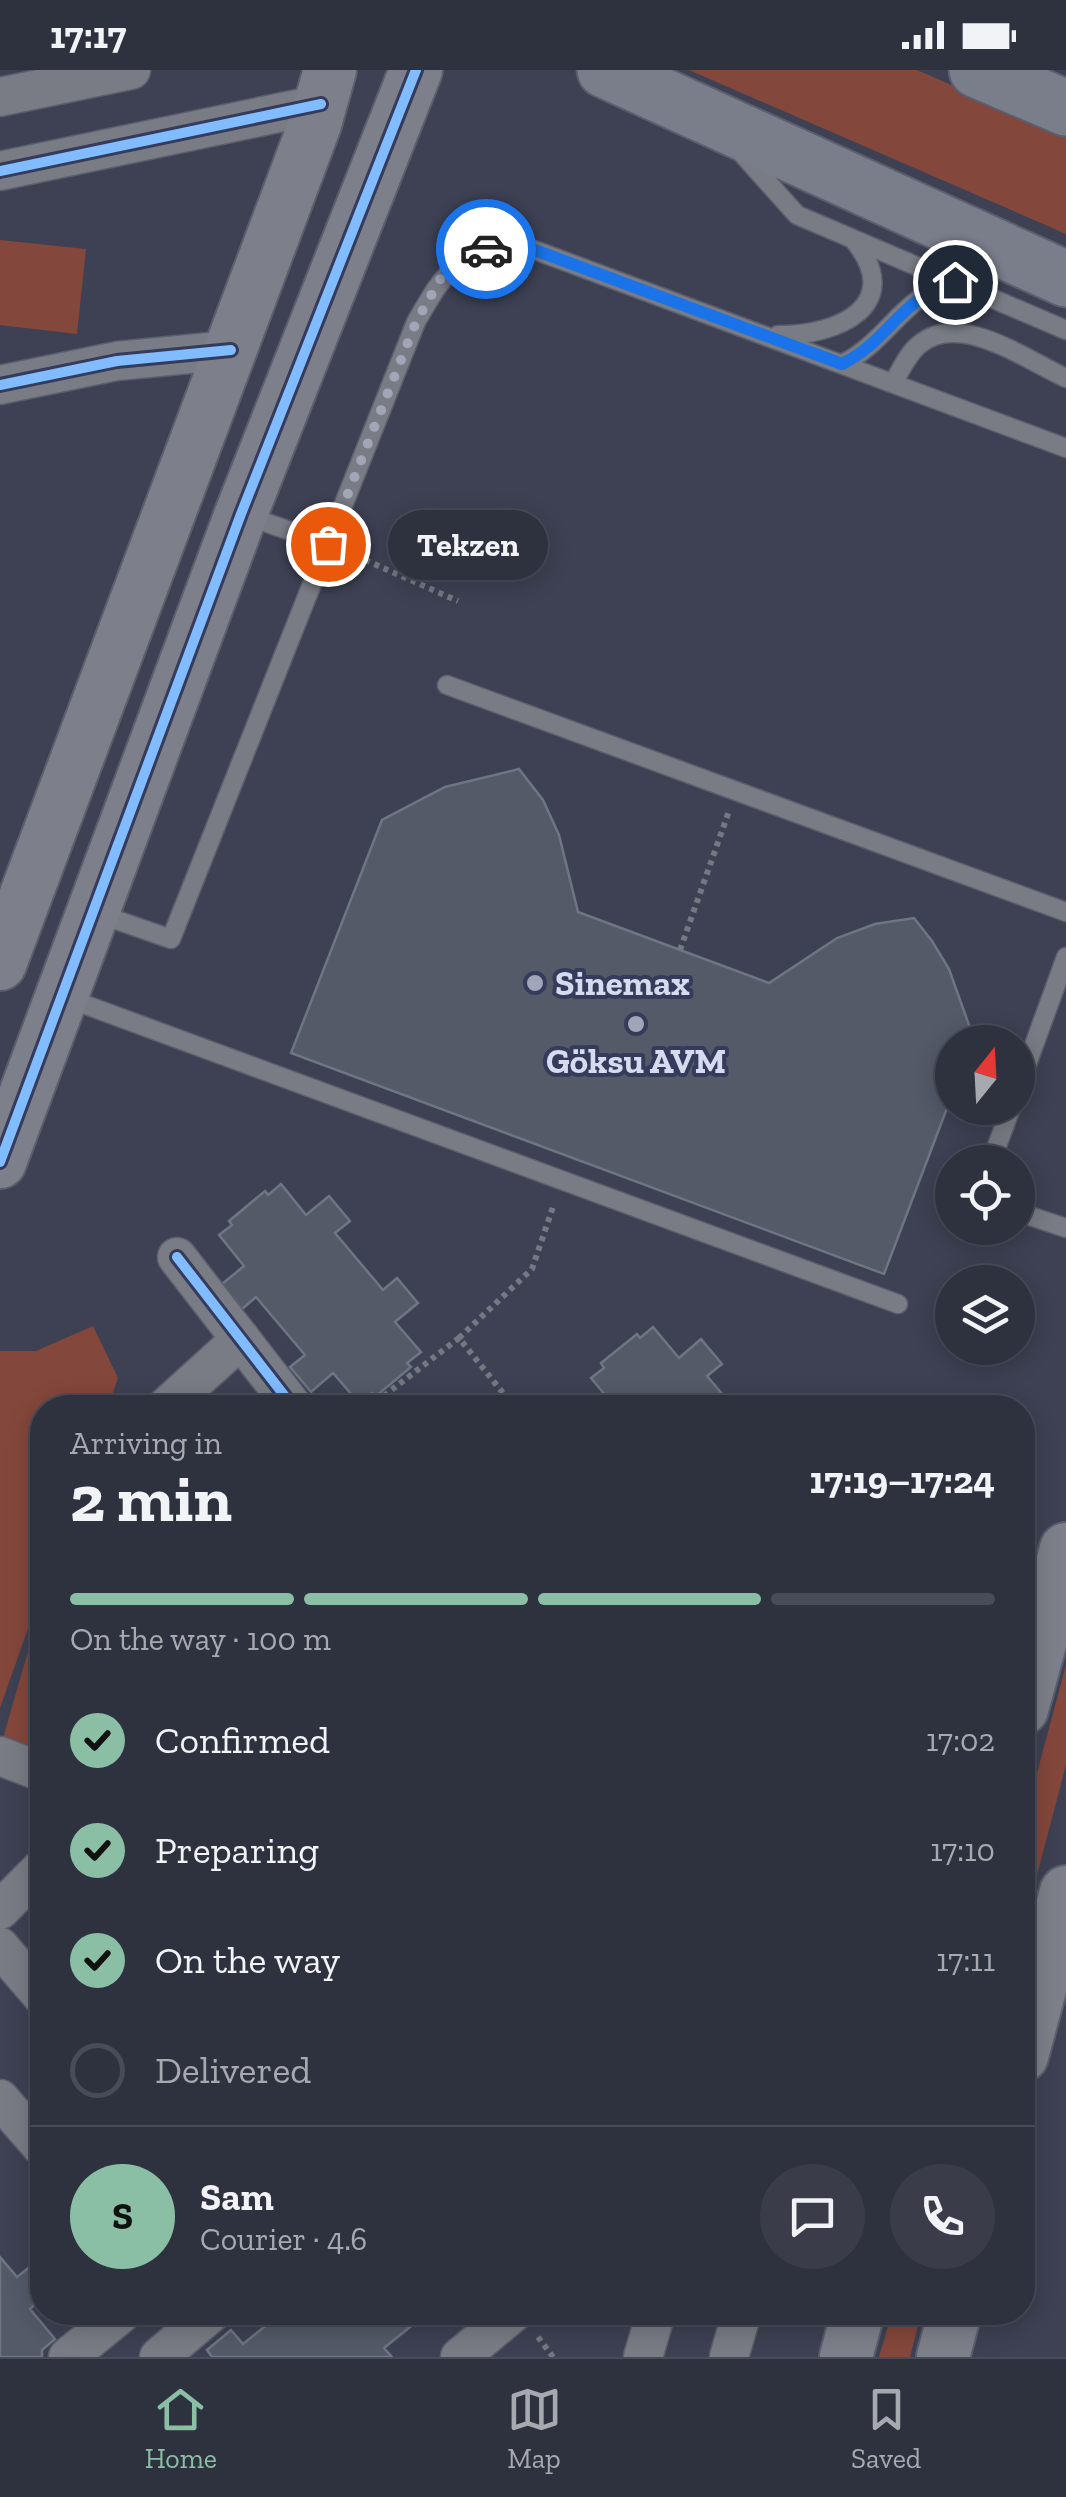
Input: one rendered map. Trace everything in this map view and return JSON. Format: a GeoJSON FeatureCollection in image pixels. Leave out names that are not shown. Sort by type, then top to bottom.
{"type":"FeatureCollection","features":[{"type":"Feature","properties":{"kind":"main road"},"geometry":{"type":"LineString","coordinates":[[605,70],[1066,278]]}},
{"type":"Feature","properties":{"kind":"main road"},"geometry":{"type":"LineString","coordinates":[[977,70],[1066,108]]}},
{"type":"Feature","properties":{"kind":"street"},"geometry":{"type":"LineString","coordinates":[[0,97],[131,70]]}},
{"type":"Feature","properties":{"kind":"street"},"geometry":{"type":"LineString","coordinates":[[0,1162],[242,514],[416,70]]}},
{"type":"Feature","properties":{"kind":"street"},"geometry":{"type":"LineString","coordinates":[[0,171],[325,87]]}},
{"type":"Feature","properties":{"kind":"street"},"geometry":{"type":"LineString","coordinates":[[0,964],[231,350],[325,87]]}},
{"type":"Feature","properties":{"kind":"street"},"geometry":{"type":"LineString","coordinates":[[0,385],[117,362],[231,350]]}},
{"type":"Feature","properties":{"kind":"street"},"geometry":{"type":"LineString","coordinates":[[178,492],[242,514]]}},
{"type":"Feature","properties":{"kind":"street"},"geometry":{"type":"LineString","coordinates":[[28,889],[94,912]]}},
{"type":"Feature","properties":{"kind":"street"},"geometry":{"type":"LineString","coordinates":[[177,1257],[284,1395]]}},
{"type":"Feature","properties":{"kind":"street"},"geometry":{"type":"LineString","coordinates":[[179,1395],[242,1338]]}},
{"type":"Feature","properties":{"kind":"street"},"geometry":{"type":"LineString","coordinates":[[1035,1662],[1066,1549]]}},
{"type":"Feature","properties":{"kind":"street"},"geometry":{"type":"LineString","coordinates":[[0,1756],[30,1767]]}},
{"type":"Feature","properties":{"kind":"street"},"geometry":{"type":"LineString","coordinates":[[0,1910],[30,1882]]}},
{"type":"Feature","properties":{"kind":"street"},"geometry":{"type":"LineString","coordinates":[[1035,2008],[1066,1892]]}},
{"type":"Feature","properties":{"kind":"street"},"geometry":{"type":"LineString","coordinates":[[0,1947],[30,1982]]}},
{"type":"Feature","properties":{"kind":"street"},"geometry":{"type":"LineString","coordinates":[[0,2098],[30,2133]]}},
{"type":"Feature","properties":{"kind":"street"},"geometry":{"type":"LineString","coordinates":[[68,2357],[107,2325]]}},
{"type":"Feature","properties":{"kind":"street"},"geometry":{"type":"LineString","coordinates":[[158,2357],[196,2325]]}},
{"type":"Feature","properties":{"kind":"street"},"geometry":{"type":"LineString","coordinates":[[460,2357],[492,2325]]}},
{"type":"Feature","properties":{"kind":"street"},"geometry":{"type":"LineString","coordinates":[[643,2357],[652,2325]]}},
{"type":"Feature","properties":{"kind":"street"},"geometry":{"type":"LineString","coordinates":[[729,2357],[738,2325]]}},
{"type":"Feature","properties":{"kind":"street"},"geometry":{"type":"LineString","coordinates":[[846,2357],[855,2325]]}},
{"type":"Feature","properties":{"kind":"street"},"geometry":{"type":"LineString","coordinates":[[943,2357],[952,2325]]}},
{"type":"Feature","properties":{"kind":"lane"},"geometry":{"type":"LineString","coordinates":[[716,120],[756,174],[797,215],[1066,330]]}},
{"type":"Feature","properties":{"kind":"lane"},"geometry":{"type":"LineString","coordinates":[[763,334],[809,334],[856,316],[872,288],[872,268],[853,239]]}},
{"type":"Feature","properties":{"kind":"lane"},"geometry":{"type":"LineString","coordinates":[[94,912],[171,939],[416,322],[441,278],[478,250],[521,245],[1066,448]]}},
{"type":"Feature","properties":{"kind":"lane"},"geometry":{"type":"LineString","coordinates":[[842,364],[879,339],[916,297],[955,282]]}},
{"type":"Feature","properties":{"kind":"lane"},"geometry":{"type":"LineString","coordinates":[[894,383],[916,346],[936,332],[959,330],[1066,378]]}},
{"type":"Feature","properties":{"kind":"lane"},"geometry":{"type":"LineString","coordinates":[[242,514],[328,544]]}},
{"type":"Feature","properties":{"kind":"lane"},"geometry":{"type":"LineString","coordinates":[[447,686],[1066,912]]}},
{"type":"Feature","properties":{"kind":"lane"},"geometry":{"type":"LineString","coordinates":[[1035,1042],[1066,957]]}},
{"type":"Feature","properties":{"kind":"lane"},"geometry":{"type":"LineString","coordinates":[[62,996],[898,1304]]}},
{"type":"Feature","properties":{"kind":"lane"},"geometry":{"type":"LineString","coordinates":[[1035,1218],[1066,1228]]}},
{"type":"Feature","properties":{"kind":"path"},"geometry":{"type":"LineString","coordinates":[[328,544],[458,602]]}},
{"type":"Feature","properties":{"kind":"path"},"geometry":{"type":"LineString","coordinates":[[680,950],[736,791]]}},
{"type":"Feature","properties":{"kind":"path"},"geometry":{"type":"LineString","coordinates":[[385,1395],[459,1338],[532,1269],[563,1180]]}},
{"type":"Feature","properties":{"kind":"path"},"geometry":{"type":"LineString","coordinates":[[459,1338],[505,1395]]}},
{"type":"Feature","properties":{"kind":"shaded area"},"geometry":{"type":"Polygon","coordinates":[[[689,70],[917,70],[1066,135],[1066,234],[689,70]]]}},
{"type":"Feature","properties":{"kind":"shaded area"},"geometry":{"type":"Polygon","coordinates":[[[0,240],[86,249],[77,334],[0,325],[0,240]]]}},
{"type":"Feature","properties":{"kind":"shaded area"},"geometry":{"type":"Polygon","coordinates":[[[93,1326],[118,1378],[112,1395],[30,1395],[30,1623],[0,1708],[0,1351],[36,1351],[93,1326]]]}},
{"type":"Feature","properties":{"kind":"shaded area"},"geometry":{"type":"Polygon","coordinates":[[[30,1645],[30,1746],[3,1738],[30,1645]]]}},
{"type":"Feature","properties":{"kind":"shaded area"},"geometry":{"type":"Polygon","coordinates":[[[1066,1665],[1066,1765],[1035,1883],[1035,1780],[1066,1665]]]}},
{"type":"Feature","properties":{"kind":"shaded area"},"geometry":{"type":"Polygon","coordinates":[[[888,2325],[918,2325],[910,2357],[879,2357],[888,2325]]]}},
{"type":"Feature","properties":{"kind":"building","name":"Göksu AVM"},"geometry":{"type":"Polygon","coordinates":[[[519,769],[543,800],[559,835],[578,912],[769,983],[837,938],[875,924],[914,918],[949,969],[969,1025],[935,1025],[935,1125],[941,1125],[884,1274],[291,1053],[382,820],[445,787],[519,769]]]}},
{"type":"Feature","properties":{"kind":"building"},"geometry":{"type":"Polygon","coordinates":[[[281,1184],[306,1215],[329,1196],[350,1221],[335,1233],[383,1290],[397,1278],[418,1303],[395,1322],[421,1352],[407,1363],[411,1367],[377,1395],[352,1395],[333,1373],[311,1392],[290,1367],[305,1355],[256,1297],[242,1309],[222,1284],[244,1266],[219,1235],[232,1225],[229,1221],[265,1191],[268,1195],[281,1184]]]}},
{"type":"Feature","properties":{"kind":"building"},"geometry":{"type":"Polygon","coordinates":[[[653,1327],[679,1358],[701,1339],[722,1364],[707,1376],[723,1395],[605,1395],[591,1378],[604,1368],[601,1363],[637,1334],[640,1338],[653,1327]]]}},
{"type":"Feature","properties":{"kind":"building"},"geometry":{"type":"Polygon","coordinates":[[[0,2257],[17,2277],[30,2267],[30,2325],[43,2325],[55,2339],[42,2350],[42,2357],[0,2357],[0,2257]]]}},
{"type":"Feature","properties":{"kind":"building"},"geometry":{"type":"Polygon","coordinates":[[[267,2325],[413,2325],[384,2348],[392,2357],[212,2357],[207,2350],[231,2330],[243,2344],[267,2325]]]}},
{"type":"Feature","properties":{"kind":"cycle path"},"geometry":{"type":"LineString","coordinates":[[0,1162],[241,514],[416,70]]}},
{"type":"Feature","properties":{"kind":"cycle path"},"geometry":{"type":"LineString","coordinates":[[0,171],[321,104]]}},
{"type":"Feature","properties":{"kind":"cycle path"},"geometry":{"type":"LineString","coordinates":[[0,385],[117,361],[231,350]]}},
{"type":"Feature","properties":{"kind":"cycle path"},"geometry":{"type":"LineString","coordinates":[[177,1257],[284,1395]]}},
{"type":"Feature","properties":{"kind":"way so far"},"geometry":{"type":"LineString","coordinates":[[328,544],[416,322],[441,278],[478,250],[486,249]]}},
{"type":"Feature","properties":{"kind":"place","name":"Tekzen"},"geometry":{"type":"Point","coordinates":[328,544]}},
{"type":"Feature","properties":{"kind":"place","name":"Sinemax"},"geometry":{"type":"Point","coordinates":[535,983]}},
{"type":"Feature","properties":{"kind":"place","name":"Göksu AVM"},"geometry":{"type":"Point","coordinates":[636,1024]}},
{"type":"Feature","properties":{"kind":"route"},"geometry":{"type":"LineString","coordinates":[[486,249],[521,245],[842,364],[879,339],[916,297],[955,282]]}}]}
